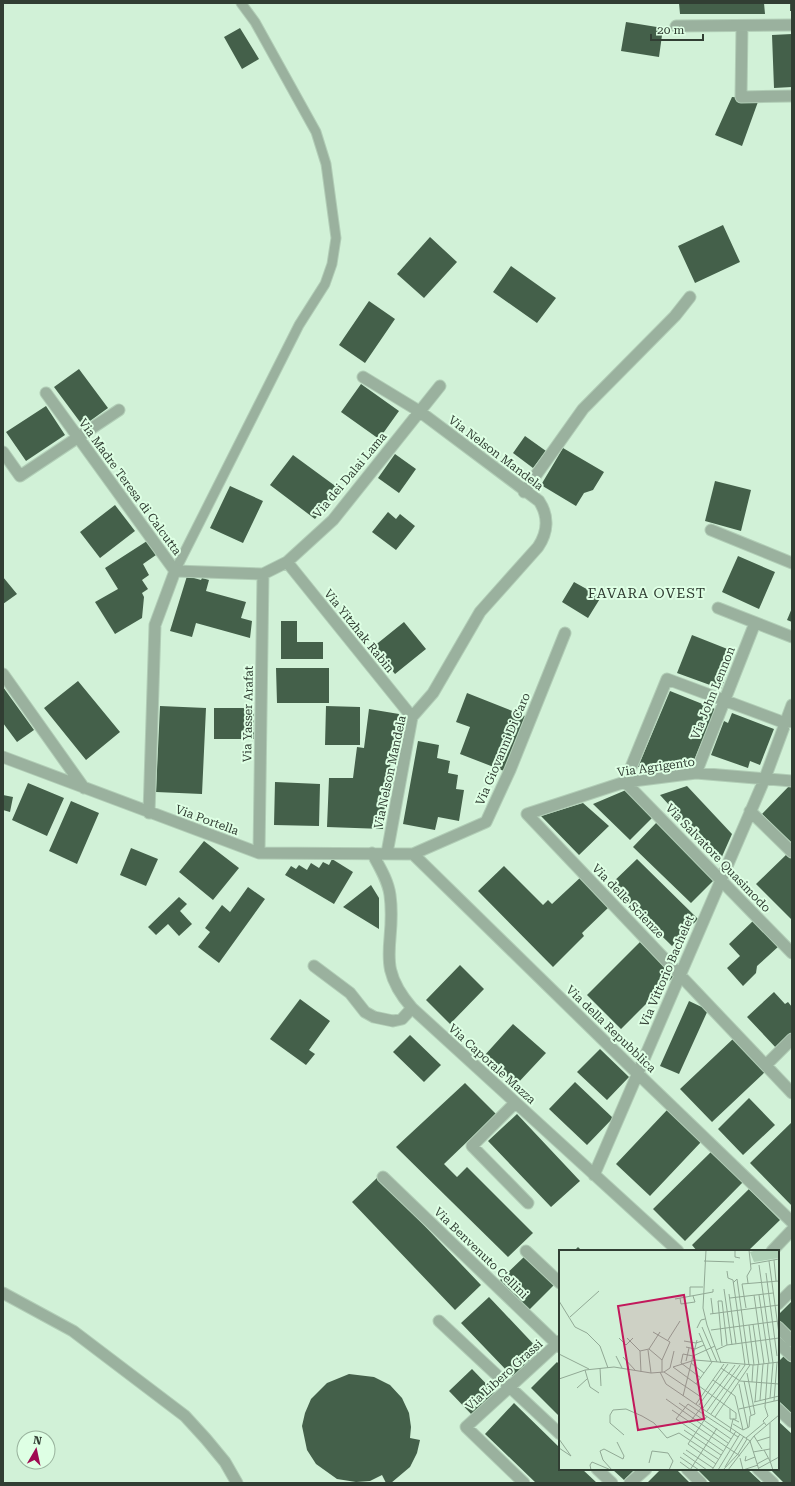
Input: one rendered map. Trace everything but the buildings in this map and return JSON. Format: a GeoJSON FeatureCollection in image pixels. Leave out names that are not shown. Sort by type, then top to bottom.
{"type":"FeatureCollection","features":[{"type":"Feature","properties":{"kind":"street"},"geometry":{"type":"LineString","coordinates":[[676,26],[792,25]]}},
{"type":"Feature","properties":{"kind":"street"},"geometry":{"type":"LineString","coordinates":[[742,26],[741,97],[792,96]]}},
{"type":"Feature","properties":{"kind":"street"},"geometry":{"type":"LineString","coordinates":[[524,492],[583,409],[675,316],[690,297]]}},
{"type":"Feature","properties":{"kind":"street","name":"Via Nelson Mandela"},"geometry":{"type":"LineString","coordinates":[[363,377],[419,411],[524,492],[539,501],[545,511],[546,529],[542,541],[480,612],[433,693],[412,717],[387,853]]}},
{"type":"Feature","properties":{"kind":"street","name":"Via dei Dalai Lama"},"geometry":{"type":"LineString","coordinates":[[175,571],[263,574],[287,562],[333,520],[440,386]]}},
{"type":"Feature","properties":{"kind":"street","name":"Via Madre Teresa di Calcutta"},"geometry":{"type":"LineString","coordinates":[[46,393],[175,571],[154,625],[149,813]]}},
{"type":"Feature","properties":{"kind":"street"},"geometry":{"type":"LineString","coordinates":[[3,452],[20,476],[119,410]]}},
{"type":"Feature","properties":{"kind":"street"},"geometry":{"type":"LineString","coordinates":[[711,530],[792,563]]}},
{"type":"Feature","properties":{"kind":"street","name":"Via Yitzhak Rabin"},"geometry":{"type":"LineString","coordinates":[[287,562],[412,717]]}},
{"type":"Feature","properties":{"kind":"street","name":"Via Yasser Arafat"},"geometry":{"type":"LineString","coordinates":[[259,853],[263,574]]}},
{"type":"Feature","properties":{"kind":"street"},"geometry":{"type":"LineString","coordinates":[[718,608],[792,637]]}},
{"type":"Feature","properties":{"kind":"street","name":"Via John Lennon"},"geometry":{"type":"LineString","coordinates":[[696,773],[755,622]]}},
{"type":"Feature","properties":{"kind":"street","name":"Via Giovanni Di Caro"},"geometry":{"type":"LineString","coordinates":[[413,854],[486,822],[510,770],[565,633]]}},
{"type":"Feature","properties":{"kind":"street"},"geometry":{"type":"LineString","coordinates":[[3,674],[84,788]]}},
{"type":"Feature","properties":{"kind":"street"},"geometry":{"type":"LineString","coordinates":[[625,782],[668,679],[789,722]]}},
{"type":"Feature","properties":{"kind":"street","name":"Via Vittorio Bachelet"},"geometry":{"type":"LineString","coordinates":[[594,1175],[789,722],[792,706]]}},
{"type":"Feature","properties":{"kind":"street","name":"Via Portella"},"geometry":{"type":"LineString","coordinates":[[3,757],[259,853],[413,854]]}},
{"type":"Feature","properties":{"kind":"street","name":"Via Agrigento"},"geometry":{"type":"LineString","coordinates":[[527,814],[625,782],[696,773],[792,781]]}},
{"type":"Feature","properties":{"kind":"street","name":"Via Salvatore Quasimodo"},"geometry":{"type":"LineString","coordinates":[[625,782],[792,953]]}},
{"type":"Feature","properties":{"kind":"street"},"geometry":{"type":"LineString","coordinates":[[750,811],[792,852]]}},
{"type":"Feature","properties":{"kind":"street","name":"Via delle Scienze"},"geometry":{"type":"LineString","coordinates":[[527,814],[792,1093]]}},
{"type":"Feature","properties":{"kind":"street","name":"Via Caporale Mazza"},"geometry":{"type":"LineString","coordinates":[[372,853],[386,880],[390,895],[390,971],[397,988],[412,1008],[677,1250]]}},
{"type":"Feature","properties":{"kind":"street","name":"Via della Repubblica"},"geometry":{"type":"LineString","coordinates":[[413,854],[792,1222]]}},
{"type":"Feature","properties":{"kind":"street"},"geometry":{"type":"LineString","coordinates":[[314,966],[350,992],[365,1012],[374,1017],[388,1021],[402,1019],[412,1008]]}},
{"type":"Feature","properties":{"kind":"street"},"geometry":{"type":"LineString","coordinates":[[766,1065],[792,1039]]}},
{"type":"Feature","properties":{"kind":"street"},"geometry":{"type":"LineString","coordinates":[[515,1103],[472,1146],[528,1203]]}},
{"type":"Feature","properties":{"kind":"street","name":"Via Benvenuto Cellini"},"geometry":{"type":"LineString","coordinates":[[383,1177],[559,1344]]}},
{"type":"Feature","properties":{"kind":"street"},"geometry":{"type":"LineString","coordinates":[[773,1250],[792,1230]]}},
{"type":"Feature","properties":{"kind":"street"},"geometry":{"type":"LineString","coordinates":[[526,1251],[559,1282]]}},
{"type":"Feature","properties":{"kind":"street"},"geometry":{"type":"LineString","coordinates":[[779,1303],[792,1290]]}},
{"type":"Feature","properties":{"kind":"street"},"geometry":{"type":"LineString","coordinates":[[3,1293],[72,1331],[185,1416],[215,1451],[237,1483]]}},
{"type":"Feature","properties":{"kind":"street"},"geometry":{"type":"LineString","coordinates":[[439,1321],[559,1433]]}},
{"type":"Feature","properties":{"kind":"street"},"geometry":{"type":"LineString","coordinates":[[779,1329],[792,1341]]}},
{"type":"Feature","properties":{"kind":"street","name":"Via Libero Grassi"},"geometry":{"type":"LineString","coordinates":[[524,1483],[466,1428],[559,1344]]}},
{"type":"Feature","properties":{"kind":"street"},"geometry":{"type":"LineString","coordinates":[[779,1346],[792,1356]]}},
{"type":"Feature","properties":{"kind":"street"},"geometry":{"type":"LineString","coordinates":[[779,1410],[792,1422]]}},
{"type":"Feature","properties":{"kind":"street"},"geometry":{"type":"LineString","coordinates":[[598,1470],[612,1483]]}},
{"type":"Feature","properties":{"kind":"street"},"geometry":{"type":"LineString","coordinates":[[630,1483],[645,1470]]}},
{"type":"Feature","properties":{"kind":"street"},"geometry":{"type":"LineString","coordinates":[[688,1470],[701,1483]]}},
{"type":"Feature","properties":{"kind":"street"},"geometry":{"type":"LineString","coordinates":[[759,1470],[773,1483]]}},
{"type":"Feature","properties":{"kind":"lane"},"geometry":{"type":"LineString","coordinates":[[175,571],[299,326],[325,284],[332,264],[336,238],[326,164],[316,132],[255,22],[241,3]]}},
{"type":"Feature","properties":{"kind":"district","name":"FAVARA OVEST"},"geometry":{"type":"Point","coordinates":[647,593]}}]}
